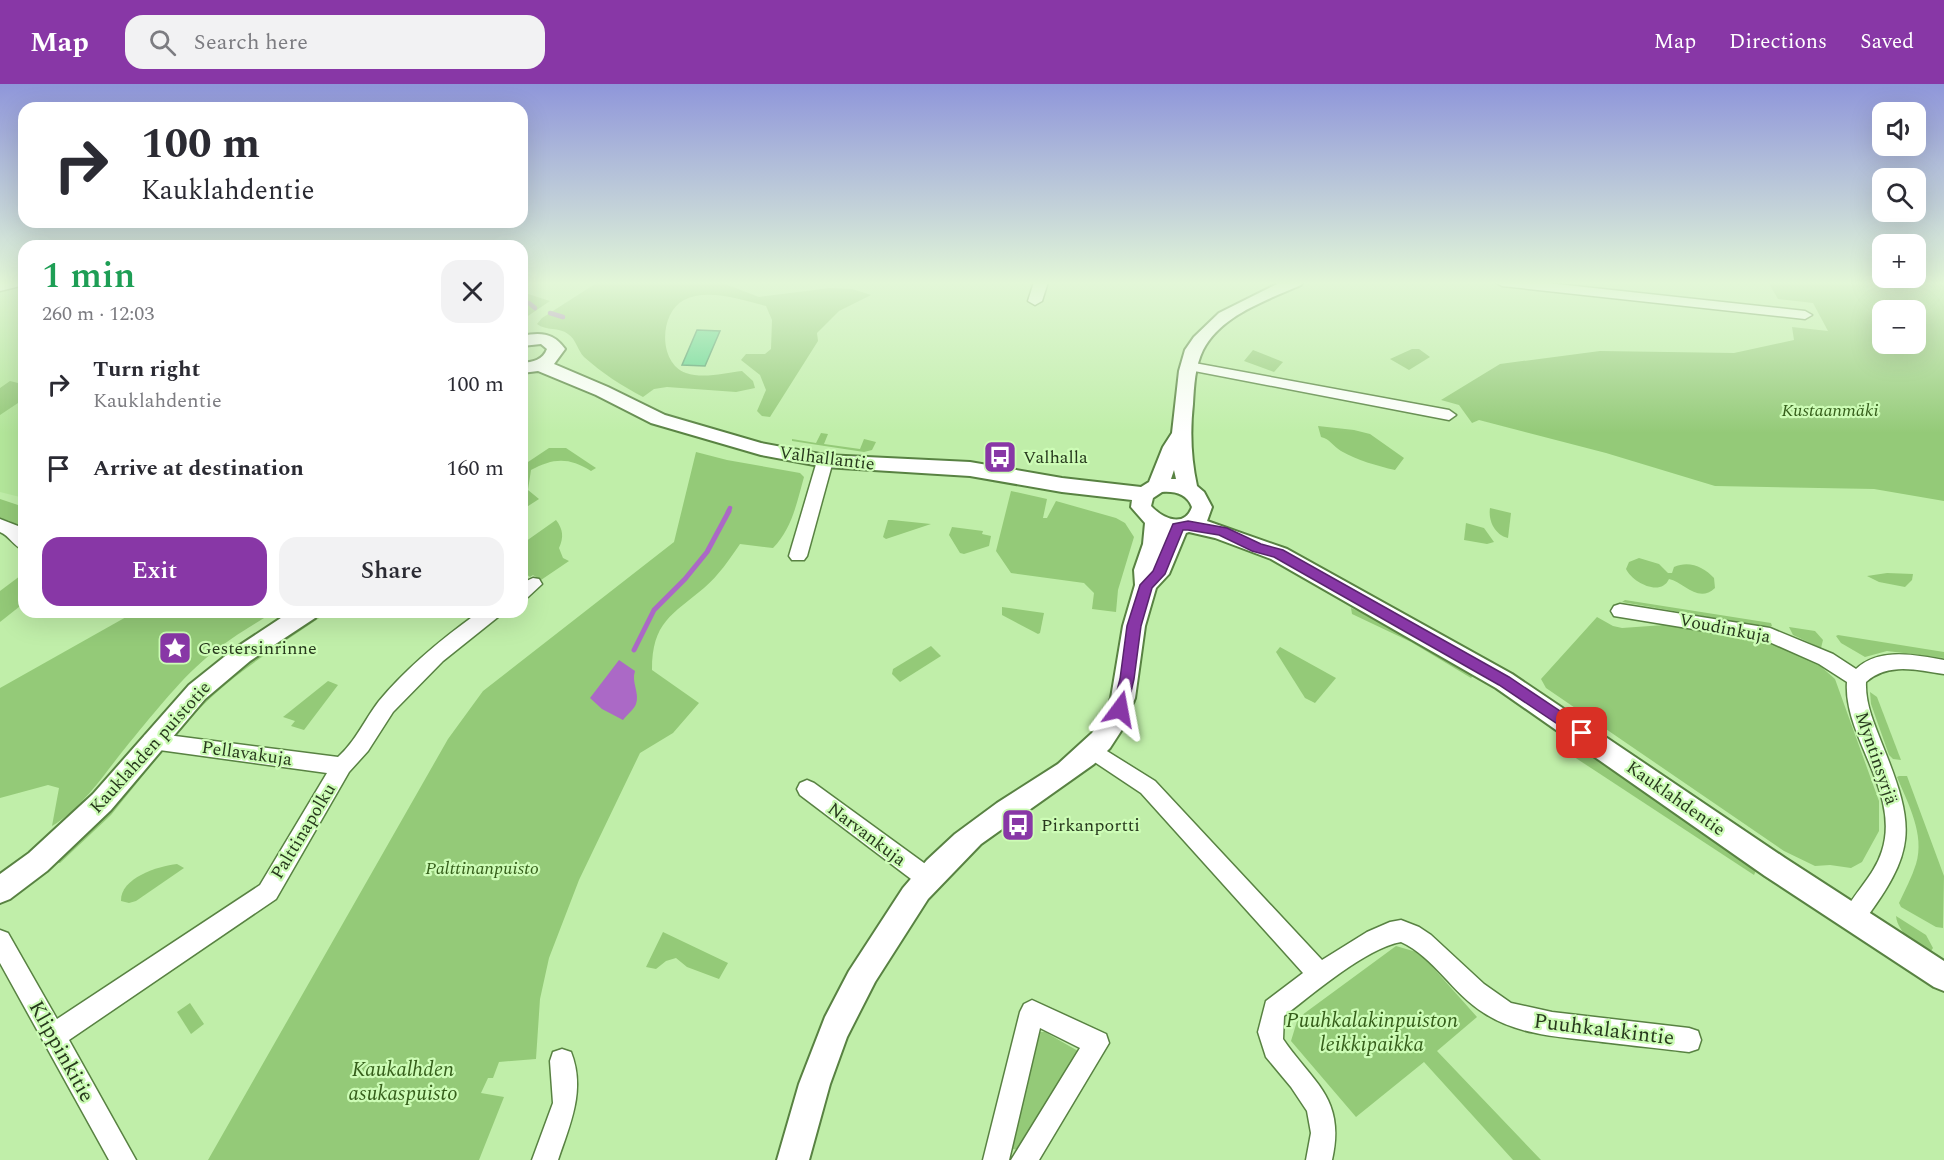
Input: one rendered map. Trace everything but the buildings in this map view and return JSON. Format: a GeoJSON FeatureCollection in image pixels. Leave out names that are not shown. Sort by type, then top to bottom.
{"type":"FeatureCollection","features":[{"type":"Feature","properties":{"kind":"street"},"geometry":{"type":"LineString","coordinates":[[1188,490],[1182,470],[1184,447],[1181,435],[1189,366],[1194,351],[1209,332]]}},
{"type":"Feature","properties":{"kind":"street","name":"Valhallantie"},"geometry":{"type":"LineString","coordinates":[[528,340],[546,339],[555,345],[556,353],[562,360],[583,372],[602,391]]}},
{"type":"Feature","properties":{"kind":"street"},"geometry":{"type":"LineString","coordinates":[[528,367],[556,353]]}},
{"type":"Feature","properties":{"kind":"street"},"geometry":{"type":"LineString","coordinates":[[1189,366],[1449,415]]}},
{"type":"Feature","properties":{"kind":"street","name":"Valhallantie"},"geometry":{"type":"LineString","coordinates":[[528,367],[602,391],[658,419],[761,449],[825,460],[970,470],[1062,485],[1095,499],[1149,502]]}},
{"type":"Feature","properties":{"kind":"street"},"geometry":{"type":"LineString","coordinates":[[793,1160],[823,1062],[843,1011],[863,975],[927,878],[957,848],[987,824],[1074,768],[1094,751],[1120,709],[1127,679],[1134,626],[1146,585],[1145,570],[1154,544],[1149,502],[1164,477],[1172,444],[1181,435]]}},
{"type":"Feature","properties":{"kind":"street"},"geometry":{"type":"LineString","coordinates":[[798,556],[825,460]]}},
{"type":"Feature","properties":{"kind":"street"},"geometry":{"type":"LineString","coordinates":[[1146,585],[1158,574],[1183,526],[1199,518],[1202,507],[1198,498],[1188,490],[1173,485],[1149,502]]}},
{"type":"Feature","properties":{"kind":"street","name":"Kauklahdentie"},"geometry":{"type":"LineString","coordinates":[[1149,502],[1183,526],[1222,531],[1257,548],[1279,554],[1504,681],[1853,918],[1944,977]]}},
{"type":"Feature","properties":{"kind":"street","name":"Kauklahdentie"},"geometry":{"type":"LineString","coordinates":[[1202,507],[1267,541],[1279,554]]}},
{"type":"Feature","properties":{"kind":"street"},"geometry":{"type":"LineString","coordinates":[[0,525],[12,530],[18,537]]}},
{"type":"Feature","properties":{"kind":"street","name":"Voudinkuja"},"geometry":{"type":"LineString","coordinates":[[1620,610],[1770,635],[1826,659],[1857,679]]}},
{"type":"Feature","properties":{"kind":"street","name":"Kauklahden puistotie"},"geometry":{"type":"LineString","coordinates":[[0,890],[38,862],[102,802],[196,692],[298,618]]}},
{"type":"Feature","properties":{"kind":"street","name":"Palttinapolku"},"geometry":{"type":"LineString","coordinates":[[53,1036],[268,892],[342,766],[355,755],[380,715],[427,661],[484,618]]}},
{"type":"Feature","properties":{"kind":"street"},"geometry":{"type":"LineString","coordinates":[[1857,679],[1871,666],[1895,661],[1944,667]]}},
{"type":"Feature","properties":{"kind":"street","name":"Myntinsyrjä"},"geometry":{"type":"LineString","coordinates":[[1853,918],[1873,894],[1889,863],[1898,837],[1894,803],[1863,721],[1855,693],[1857,679]]}},
{"type":"Feature","properties":{"kind":"street","name":"Pellavakuja"},"geometry":{"type":"LineString","coordinates":[[152,741],[342,766]]}},
{"type":"Feature","properties":{"kind":"street"},"geometry":{"type":"LineString","coordinates":[[1094,751],[1148,787],[1320,975]]}},
{"type":"Feature","properties":{"kind":"street","name":"Narvankuja"},"geometry":{"type":"LineString","coordinates":[[807,789],[927,878]]}},
{"type":"Feature","properties":{"kind":"street","name":"Puuhkalakintie"},"geometry":{"type":"LineString","coordinates":[[1319,1160],[1324,1141],[1321,1117],[1312,1093],[1272,1044],[1270,1027],[1274,1009],[1320,975],[1385,933],[1401,931],[1420,940],[1474,991],[1499,1010],[1530,1022],[1689,1040]]}},
{"type":"Feature","properties":{"kind":"street","name":"Klippinkitie"},"geometry":{"type":"LineString","coordinates":[[0,941],[123,1160]]}},
{"type":"Feature","properties":{"kind":"street"},"geometry":{"type":"LineString","coordinates":[[996,1160],[1032,1012],[1097,1042],[1024,1160]]}},
{"type":"Feature","properties":{"kind":"street"},"geometry":{"type":"LineString","coordinates":[[545,1160],[565,1103],[562,1061]]}},
{"type":"Feature","properties":{"kind":"shaded area"},"geometry":{"type":"Polygon","coordinates":[[[0,332],[18,332],[18,496],[0,492],[0,332]]]}},
{"type":"Feature","properties":{"kind":"shaded area"},"geometry":{"type":"Polygon","coordinates":[[[619,660],[635,671],[637,696],[635,706],[623,720],[602,709],[590,698],[619,660]]]}},
{"type":"Feature","properties":{"kind":"green space"},"geometry":{"type":"Polygon","coordinates":[[[565,332],[665,332],[666,349],[677,368],[700,376],[742,371],[753,381],[755,388],[736,392],[667,387],[654,389],[643,397],[612,379],[591,363],[565,332]]]}},
{"type":"Feature","properties":{"kind":"green space"},"geometry":{"type":"Polygon","coordinates":[[[772,332],[818,332],[818,341],[770,417],[762,416],[757,411],[766,390],[760,375],[741,360],[746,354],[765,354],[771,349],[772,332]]]}},
{"type":"Feature","properties":{"kind":"green space","name":"Kustaanmäki"},"geometry":{"type":"Polygon","coordinates":[[[1793,332],[1872,332],[1872,354],[1926,354],[1926,332],[1944,332],[1944,501],[1874,489],[1715,486],[1606,453],[1479,420],[1472,423],[1459,405],[1441,400],[1500,364],[1600,351],[1734,353],[1794,340],[1793,332]]]}},
{"type":"Feature","properties":{"kind":"green space"},"geometry":{"type":"Polygon","coordinates":[[[1412,349],[1419,349],[1430,357],[1409,370],[1390,359],[1412,349]]]}},
{"type":"Feature","properties":{"kind":"green space"},"geometry":{"type":"Polygon","coordinates":[[[1253,350],[1283,362],[1274,372],[1244,361],[1253,350]]]}},
{"type":"Feature","properties":{"kind":"green space"},"geometry":{"type":"Polygon","coordinates":[[[10,381],[18,383],[18,403],[0,415],[0,388],[10,381]]]}},
{"type":"Feature","properties":{"kind":"green space"},"geometry":{"type":"Polygon","coordinates":[[[1318,426],[1370,434],[1404,458],[1395,470],[1360,460],[1341,451],[1321,437],[1318,426]]]}},
{"type":"Feature","properties":{"kind":"green space"},"geometry":{"type":"Polygon","coordinates":[[[821,433],[828,434],[824,444],[860,449],[864,439],[876,442],[872,450],[864,452],[792,441],[792,439],[816,443],[821,433]]]}},
{"type":"Feature","properties":{"kind":"green space"},"geometry":{"type":"Polygon","coordinates":[[[549,448],[566,448],[596,468],[591,471],[568,461],[547,463],[531,470],[528,490],[528,462],[549,448]]]}},
{"type":"Feature","properties":{"kind":"green space","name":"Palttinanpuisto"},"geometry":{"type":"Polygon","coordinates":[[[696,452],[800,473],[804,477],[796,505],[785,532],[773,548],[740,544],[714,578],[673,613],[660,630],[653,654],[652,670],[699,703],[673,733],[640,753],[579,880],[549,958],[540,999],[536,1059],[499,1062],[493,1078],[488,1078],[481,1093],[504,1097],[479,1160],[208,1160],[448,739],[483,691],[674,542],[696,452]]]}},
{"type":"Feature","properties":{"kind":"green space"},"geometry":{"type":"Polygon","coordinates":[[[528,490],[539,499],[528,506],[528,490]]]}},
{"type":"Feature","properties":{"kind":"green space"},"geometry":{"type":"Polygon","coordinates":[[[1011,491],[1047,499],[1043,518],[1047,518],[1056,501],[1116,518],[1125,523],[1134,537],[1118,590],[1116,612],[1092,609],[1094,593],[1084,583],[1011,573],[996,551],[1011,491]]]}},
{"type":"Feature","properties":{"kind":"green space"},"geometry":{"type":"Polygon","coordinates":[[[0,499],[18,505],[18,527],[10,521],[0,518],[0,499]]]}},
{"type":"Feature","properties":{"kind":"green space"},"geometry":{"type":"Polygon","coordinates":[[[1490,508],[1511,513],[1508,538],[1499,534],[1493,527],[1490,508]]]}},
{"type":"Feature","properties":{"kind":"green space"},"geometry":{"type":"Polygon","coordinates":[[[556,520],[562,533],[559,548],[563,558],[569,561],[541,580],[533,575],[530,577],[528,576],[528,540],[556,520]]]}},
{"type":"Feature","properties":{"kind":"green space"},"geometry":{"type":"Polygon","coordinates":[[[888,520],[931,524],[886,539],[883,537],[888,520]]]}},
{"type":"Feature","properties":{"kind":"green space"},"geometry":{"type":"Polygon","coordinates":[[[1466,523],[1484,528],[1494,542],[1487,544],[1464,540],[1466,523]]]}},
{"type":"Feature","properties":{"kind":"green space"},"geometry":{"type":"Polygon","coordinates":[[[952,527],[983,531],[982,534],[991,536],[989,546],[964,554],[960,553],[949,535],[952,527]]]}},
{"type":"Feature","properties":{"kind":"green space"},"geometry":{"type":"Polygon","coordinates":[[[1639,558],[1659,564],[1668,573],[1672,573],[1674,567],[1680,565],[1696,566],[1714,578],[1715,588],[1703,594],[1697,593],[1669,579],[1660,587],[1647,586],[1635,579],[1626,569],[1629,562],[1639,558]]]}},
{"type":"Feature","properties":{"kind":"green space"},"geometry":{"type":"Polygon","coordinates":[[[1887,573],[1913,574],[1912,580],[1905,587],[1879,582],[1867,576],[1887,573]]]}},
{"type":"Feature","properties":{"kind":"green space"},"geometry":{"type":"Polygon","coordinates":[[[18,578],[18,608],[0,622],[0,591],[18,578]]]}},
{"type":"Feature","properties":{"kind":"green space"},"geometry":{"type":"Polygon","coordinates":[[[1625,600],[1771,623],[1772,626],[1766,627],[1622,602],[1625,600]]]}},
{"type":"Feature","properties":{"kind":"green space"},"geometry":{"type":"Polygon","coordinates":[[[1002,607],[1044,613],[1040,633],[1002,615],[1002,607]]]}},
{"type":"Feature","properties":{"kind":"green space"},"geometry":{"type":"Polygon","coordinates":[[[1351,608],[1395,626],[1473,676],[1471,678],[1411,642],[1352,614],[1351,608]]]}},
{"type":"Feature","properties":{"kind":"green space"},"geometry":{"type":"Polygon","coordinates":[[[1597,617],[1622,628],[1664,625],[1772,643],[1818,664],[1835,679],[1879,801],[1879,831],[1862,862],[1851,868],[1830,865],[1815,866],[1784,851],[1546,688],[1541,679],[1597,617]]]}},
{"type":"Feature","properties":{"kind":"green space"},"geometry":{"type":"Polygon","coordinates":[[[124,618],[264,618],[226,642],[197,666],[164,701],[86,797],[76,808],[52,826],[59,788],[48,785],[0,798],[0,688],[124,618]]]}},
{"type":"Feature","properties":{"kind":"green space"},"geometry":{"type":"Polygon","coordinates":[[[311,618],[319,618],[250,665],[214,695],[181,729],[175,728],[224,678],[311,618]]]}},
{"type":"Feature","properties":{"kind":"green space"},"geometry":{"type":"Polygon","coordinates":[[[1789,627],[1815,631],[1823,640],[1821,648],[1793,635],[1789,627]]]}},
{"type":"Feature","properties":{"kind":"green space"},"geometry":{"type":"Polygon","coordinates":[[[1836,636],[1944,652],[1944,658],[1887,651],[1865,657],[1841,643],[1836,636]]]}},
{"type":"Feature","properties":{"kind":"green space"},"geometry":{"type":"Polygon","coordinates":[[[931,646],[941,656],[900,682],[892,674],[893,669],[931,646]]]}},
{"type":"Feature","properties":{"kind":"green space"},"geometry":{"type":"Polygon","coordinates":[[[1280,647],[1336,678],[1315,703],[1305,698],[1276,652],[1280,647]]]}},
{"type":"Feature","properties":{"kind":"green space"},"geometry":{"type":"Polygon","coordinates":[[[328,681],[338,685],[304,730],[291,726],[295,721],[283,717],[328,681]]]}},
{"type":"Feature","properties":{"kind":"green space"},"geometry":{"type":"Polygon","coordinates":[[[1870,692],[1877,697],[1901,760],[1893,759],[1889,755],[1871,704],[1870,692]]]}},
{"type":"Feature","properties":{"kind":"green space"},"geometry":{"type":"Polygon","coordinates":[[[1573,742],[1584,746],[1757,868],[1754,875],[1562,749],[1566,743],[1573,742]]]}},
{"type":"Feature","properties":{"kind":"green space"},"geometry":{"type":"Polygon","coordinates":[[[152,757],[158,757],[111,815],[60,863],[50,863],[152,757]]]}},
{"type":"Feature","properties":{"kind":"green space"},"geometry":{"type":"Polygon","coordinates":[[[1907,776],[1944,876],[1943,928],[1936,927],[1901,907],[1899,903],[1916,864],[1918,842],[1914,819],[1897,777],[1907,776]]]}},
{"type":"Feature","properties":{"kind":"green space"},"geometry":{"type":"Polygon","coordinates":[[[177,864],[184,868],[136,901],[129,903],[121,901],[122,893],[133,880],[160,867],[177,864]]]}},
{"type":"Feature","properties":{"kind":"green space"},"geometry":{"type":"Polygon","coordinates":[[[1896,916],[1926,935],[1933,948],[1929,954],[1913,943],[1904,933],[1896,916]]]}},
{"type":"Feature","properties":{"kind":"green space"},"geometry":{"type":"Polygon","coordinates":[[[663,932],[728,963],[719,979],[687,967],[676,958],[666,961],[656,969],[646,967],[663,932]]]}},
{"type":"Feature","properties":{"kind":"green space","name":"Puuhkalakinpuiston leikkipaikka"},"geometry":{"type":"Polygon","coordinates":[[[1396,946],[1420,953],[1477,1017],[1437,1051],[1541,1160],[1513,1160],[1424,1062],[1356,1117],[1291,1041],[1298,1018],[1396,946]]]}},
{"type":"Feature","properties":{"kind":"green space"},"geometry":{"type":"Polygon","coordinates":[[[190,1003],[204,1024],[191,1034],[177,1012],[190,1003]]]}},
{"type":"Feature","properties":{"kind":"green space"},"geometry":{"type":"Polygon","coordinates":[[[1040,1032],[1045,1032],[1078,1051],[1021,1150],[1012,1149],[1009,1142],[1036,1037],[1040,1032]]]}},
{"type":"Feature","properties":{"kind":"waterway"},"geometry":{"type":"LineString","coordinates":[[728,512],[730,508]]}},
{"type":"Feature","properties":{"kind":"waterway"},"geometry":{"type":"LineString","coordinates":[[634,650],[654,610],[685,579],[707,552],[729,511]]}},
{"type":"Feature","properties":{"kind":"place","name":"Valhalla"},"geometry":{"type":"Point","coordinates":[1000,457]}},
{"type":"Feature","properties":{"kind":"place","name":"Gestersinrinne"},"geometry":{"type":"Point","coordinates":[175,648]}},
{"type":"Feature","properties":{"kind":"place","name":"Pirkanportti"},"geometry":{"type":"Point","coordinates":[1018,825]}},
{"type":"Feature","properties":{"kind":"route"},"geometry":{"type":"LineString","coordinates":[[1120,709],[1127,679],[1134,626],[1146,585],[1158,574],[1178,527],[1188,525],[1222,531],[1257,548],[1279,554],[1504,681],[1582,733]]}},
{"type":"Feature","properties":{"kind":"park label","name":"Kaukalhden asukaspuisto"},"geometry":{"type":"Point","coordinates":[403,1081]}}]}
